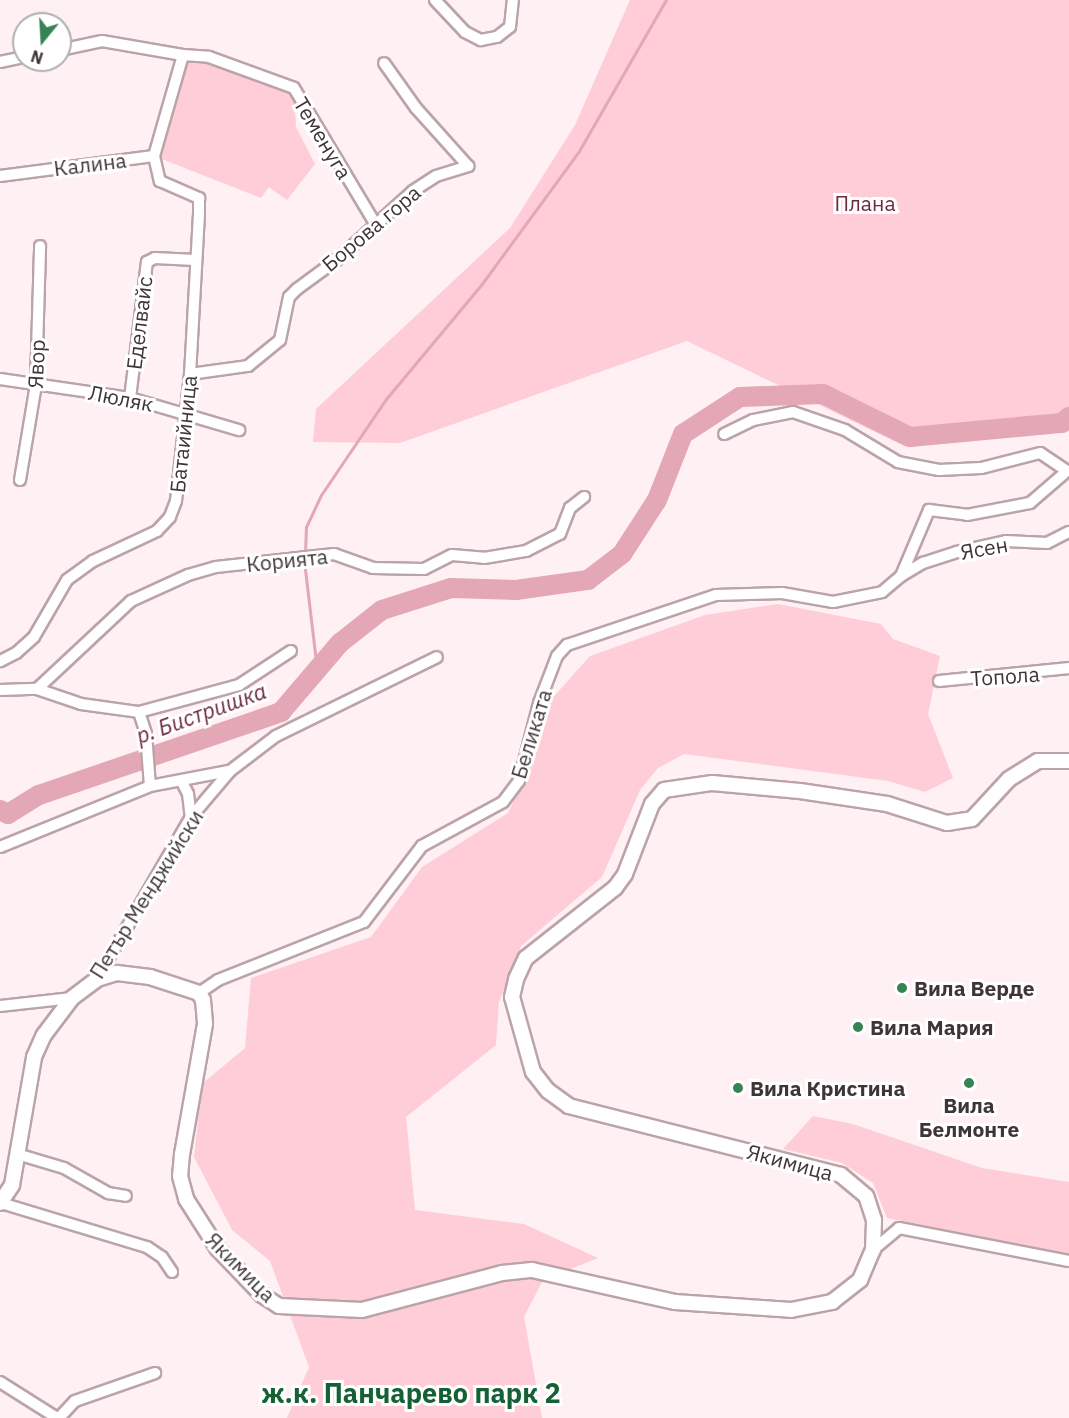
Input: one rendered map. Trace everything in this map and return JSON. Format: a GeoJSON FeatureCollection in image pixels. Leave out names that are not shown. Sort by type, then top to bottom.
{"type":"FeatureCollection","features":[{"type":"Feature","properties":{"kind":"street"},"geometry":{"type":"LineString","coordinates":[[435,0],[465,32],[481,40],[497,37],[510,27],[513,0]]}},
{"type":"Feature","properties":{"kind":"street","name":"Теменуга"},"geometry":{"type":"LineString","coordinates":[[72,47],[102,41],[183,55],[209,57],[294,88],[375,225]]}},
{"type":"Feature","properties":{"kind":"street"},"geometry":{"type":"LineString","coordinates":[[154,156],[183,55]]}},
{"type":"Feature","properties":{"kind":"street","name":"Борова гора"},"geometry":{"type":"LineString","coordinates":[[190,374],[248,366],[280,340],[285,326],[289,297],[413,191],[436,176],[468,166],[416,108],[384,63]]}},
{"type":"Feature","properties":{"kind":"street","name":"Калина"},"geometry":{"type":"LineString","coordinates":[[0,176],[154,156],[160,181]]}},
{"type":"Feature","properties":{"kind":"street","name":"Батаийница"},"geometry":{"type":"LineString","coordinates":[[0,660],[16,653],[34,637],[67,580],[93,561],[157,531],[170,517],[176,501],[190,374],[199,198],[160,181]]}},
{"type":"Feature","properties":{"kind":"street","name":"Явор"},"geometry":{"type":"LineString","coordinates":[[20,480],[36,384],[40,246]]}},
{"type":"Feature","properties":{"kind":"street","name":"Еделвайс"},"geometry":{"type":"LineString","coordinates":[[130,398],[147,262],[155,258],[195,260]]}},
{"type":"Feature","properties":{"kind":"street","name":"Люляк"},"geometry":{"type":"LineString","coordinates":[[0,378],[130,398],[186,412],[239,430]]}},
{"type":"Feature","properties":{"kind":"street"},"geometry":{"type":"LineString","coordinates":[[724,434],[753,420],[793,412],[845,430],[898,462],[939,470],[981,468],[1040,453],[1067,471],[1030,503],[968,515],[929,510],[910,550],[901,576]]}},
{"type":"Feature","properties":{"kind":"street","name":"Корията"},"geometry":{"type":"LineString","coordinates":[[37,689],[131,601],[188,575],[216,567],[334,554],[373,568],[424,569],[452,555],[483,558],[526,551],[560,534],[570,508],[584,497]]}},
{"type":"Feature","properties":{"kind":"street","name":"Ясен"},"geometry":{"type":"LineString","coordinates":[[901,576],[923,563],[957,552],[1006,542],[1047,543],[1069,532]]}},
{"type":"Feature","properties":{"kind":"street","name":"Беликата"},"geometry":{"type":"LineString","coordinates":[[199,993],[218,980],[364,922],[422,846],[503,802],[519,781],[539,703],[557,656],[567,645],[716,595],[782,593],[833,602],[882,592],[901,576]]}},
{"type":"Feature","properties":{"kind":"street"},"geometry":{"type":"LineString","coordinates":[[0,690],[37,689],[81,704],[139,712],[239,685],[291,651]]}},
{"type":"Feature","properties":{"kind":"street","name":"Петър Менджийски"},"geometry":{"type":"LineString","coordinates":[[0,1203],[12,1185],[34,1057],[44,1035],[72,998],[97,979],[191,817],[230,771],[276,736],[437,657]]}},
{"type":"Feature","properties":{"kind":"street","name":"Топола"},"geometry":{"type":"LineString","coordinates":[[939,681],[1069,668]]}},
{"type":"Feature","properties":{"kind":"street"},"geometry":{"type":"LineString","coordinates":[[139,712],[146,734],[150,786]]}},
{"type":"Feature","properties":{"kind":"street","name":"Якимица"},"geometry":{"type":"LineString","coordinates":[[199,993],[205,1024],[180,1176],[186,1199],[218,1249],[262,1295],[279,1306],[362,1310],[502,1273],[532,1270],[675,1302],[791,1310],[832,1302],[843,1296],[860,1280],[873,1250],[874,1220],[866,1196],[841,1175],[588,1113],[548,1092],[533,1072],[523,1046],[512,997],[526,958],[615,888],[626,874],[652,804],[664,790],[712,783],[800,791],[887,804],[948,823],[972,819],[1009,779],[1038,761],[1069,761]]}},
{"type":"Feature","properties":{"kind":"street"},"geometry":{"type":"LineString","coordinates":[[0,847],[150,786],[182,782],[230,771]]}},
{"type":"Feature","properties":{"kind":"street"},"geometry":{"type":"LineString","coordinates":[[182,782],[188,794],[191,817]]}},
{"type":"Feature","properties":{"kind":"street"},"geometry":{"type":"LineString","coordinates":[[97,979],[117,973],[150,977],[199,993]]}},
{"type":"Feature","properties":{"kind":"street"},"geometry":{"type":"LineString","coordinates":[[0,1006],[72,998]]}},
{"type":"Feature","properties":{"kind":"street"},"geometry":{"type":"LineString","coordinates":[[17,1154],[63,1168],[108,1193],[126,1196]]}},
{"type":"Feature","properties":{"kind":"street"},"geometry":{"type":"LineString","coordinates":[[0,1203],[147,1248],[162,1257],[172,1272]]}},
{"type":"Feature","properties":{"kind":"street"},"geometry":{"type":"LineString","coordinates":[[873,1250],[899,1228],[1069,1261]]}},
{"type":"Feature","properties":{"kind":"street"},"geometry":{"type":"LineString","coordinates":[[0,1382],[58,1418],[75,1401],[155,1373]]}},
{"type":"Feature","properties":{"kind":"green space","name":"Плана"},"geometry":{"type":"Polygon","coordinates":[[[630,0],[1069,0],[1069,417],[1062,423],[904,446],[687,341],[400,443],[313,442],[316,409],[510,228],[575,125],[630,0]]]}},
{"type":"Feature","properties":{"kind":"green space"},"geometry":{"type":"Polygon","coordinates":[[[183,55],[294,88],[296,127],[315,164],[287,200],[269,187],[261,198],[154,156],[183,55]]]}},
{"type":"Feature","properties":{"kind":"green space"},"geometry":{"type":"Polygon","coordinates":[[[778,604],[881,624],[893,639],[940,656],[928,714],[953,778],[925,792],[888,781],[684,754],[658,768],[640,790],[602,877],[521,946],[499,1002],[496,1045],[406,1117],[415,1210],[524,1224],[598,1258],[543,1280],[524,1317],[542,1418],[287,1418],[309,1367],[270,1261],[232,1230],[194,1157],[202,1084],[245,1048],[251,978],[371,937],[422,867],[508,813],[535,755],[548,703],[590,656],[705,615],[778,604]]]}},
{"type":"Feature","properties":{"kind":"green space"},"geometry":{"type":"Polygon","coordinates":[[[813,1116],[853,1124],[982,1168],[1069,1182],[1069,1255],[887,1218],[873,1183],[842,1163],[783,1149],[813,1116]]]}},
{"type":"Feature","properties":{"kind":"waterway"},"geometry":{"type":"LineString","coordinates":[[305,554],[306,527],[321,495],[386,399],[481,285],[579,151],[666,0]]}},
{"type":"Feature","properties":{"kind":"waterway","name":"р. Бистришка"},"geometry":{"type":"LineString","coordinates":[[0,810],[8,814],[39,795],[281,712],[340,643],[382,610],[451,588],[516,590],[588,580],[622,554],[657,500],[683,434],[740,397],[823,394],[910,437],[1062,423],[1069,417]]}},
{"type":"Feature","properties":{"kind":"waterway"},"geometry":{"type":"LineString","coordinates":[[304,561],[317,670]]}},
{"type":"Feature","properties":{"kind":"place","name":"Вила Верде"},"geometry":{"type":"Point","coordinates":[902,988]}},
{"type":"Feature","properties":{"kind":"place","name":"Вила Мария"},"geometry":{"type":"Point","coordinates":[858,1027]}},
{"type":"Feature","properties":{"kind":"place","name":"Вила Белмонте"},"geometry":{"type":"Point","coordinates":[969,1083]}},
{"type":"Feature","properties":{"kind":"place","name":"Вила Кристина"},"geometry":{"type":"Point","coordinates":[738,1088]}},
{"type":"Feature","properties":{"kind":"district","name":"ж.к. Панчарево парк 2"},"geometry":{"type":"Point","coordinates":[411,1393]}}]}
